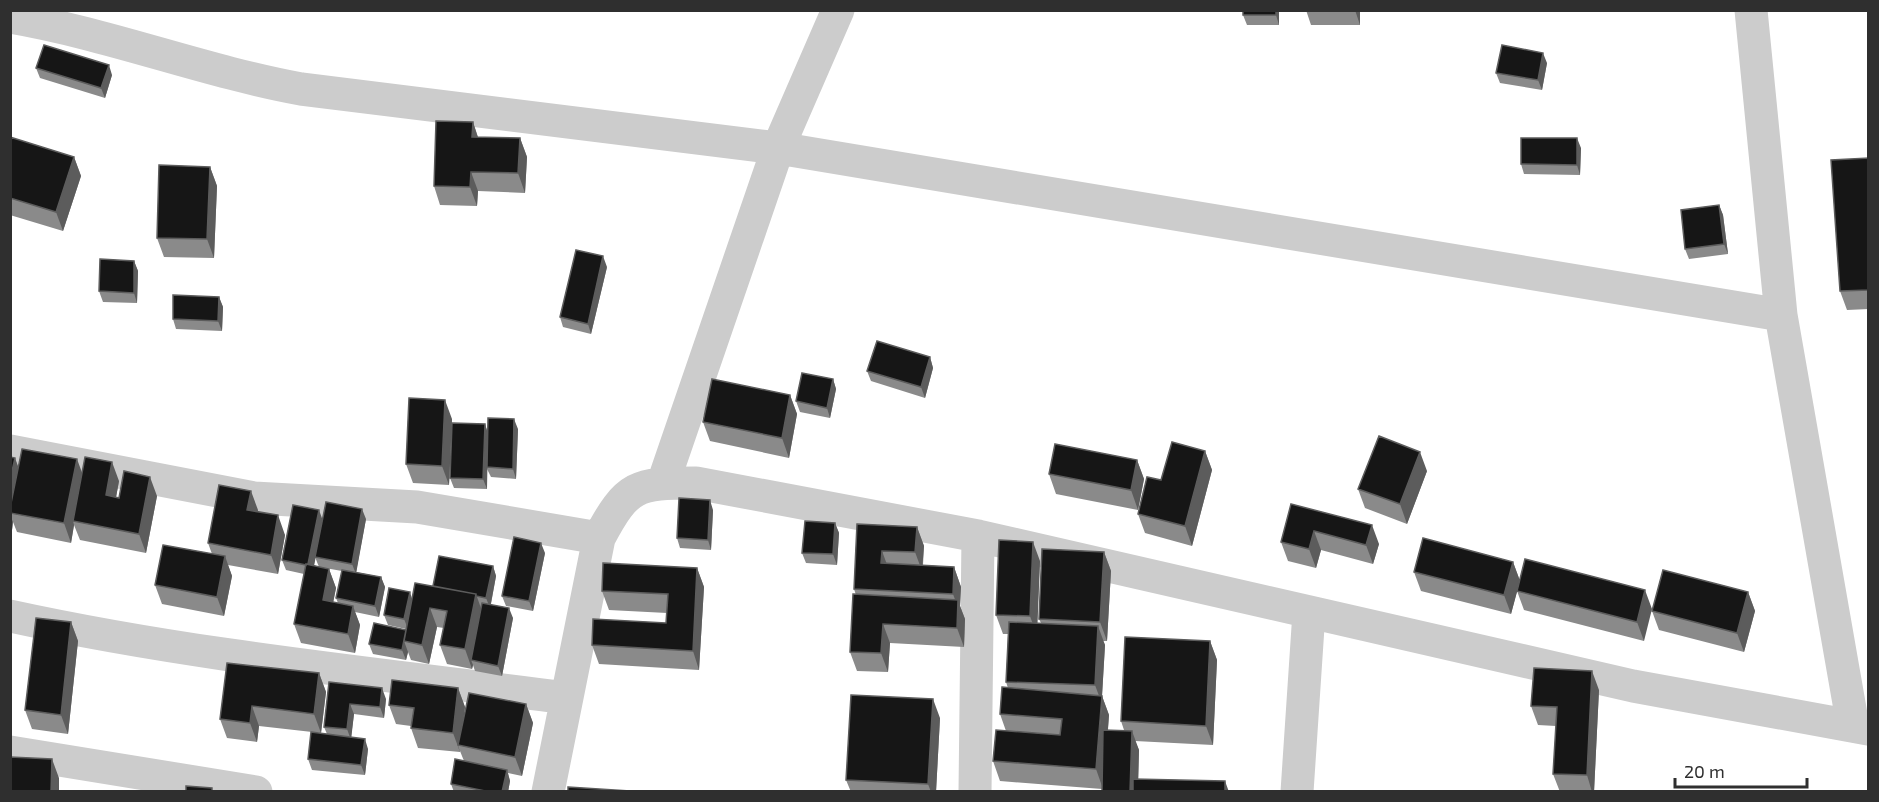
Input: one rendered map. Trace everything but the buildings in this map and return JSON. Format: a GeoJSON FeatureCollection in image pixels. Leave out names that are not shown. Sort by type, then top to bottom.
{"type":"FeatureCollection","features":[{"type":"Feature","properties":{"kind":"street"},"geometry":{"type":"LineString","coordinates":[[663,483],[778,148],[838,10]]}},
{"type":"Feature","properties":{"kind":"street"},"geometry":{"type":"LineString","coordinates":[[548,792],[599,538],[616,505],[634,490],[663,483],[696,483],[978,536],[1633,686],[1861,728],[1781,315],[1751,10]]}},
{"type":"Feature","properties":{"kind":"street"},"geometry":{"type":"LineString","coordinates":[[10,17],[63,26],[255,81],[301,89],[778,148],[1781,315]]}},
{"type":"Feature","properties":{"kind":"street"},"geometry":{"type":"LineString","coordinates":[[10,451],[254,498],[417,507],[599,538]]}},
{"type":"Feature","properties":{"kind":"street"},"geometry":{"type":"LineString","coordinates":[[975,792],[978,536]]}},
{"type":"Feature","properties":{"kind":"street"},"geometry":{"type":"LineString","coordinates":[[1298,792],[1309,612]]}},
{"type":"Feature","properties":{"kind":"street"},"geometry":{"type":"LineString","coordinates":[[10,616],[88,633],[217,653],[566,698]]}},
{"type":"Feature","properties":{"kind":"street"},"geometry":{"type":"LineString","coordinates":[[10,752],[256,792]]}}]}
